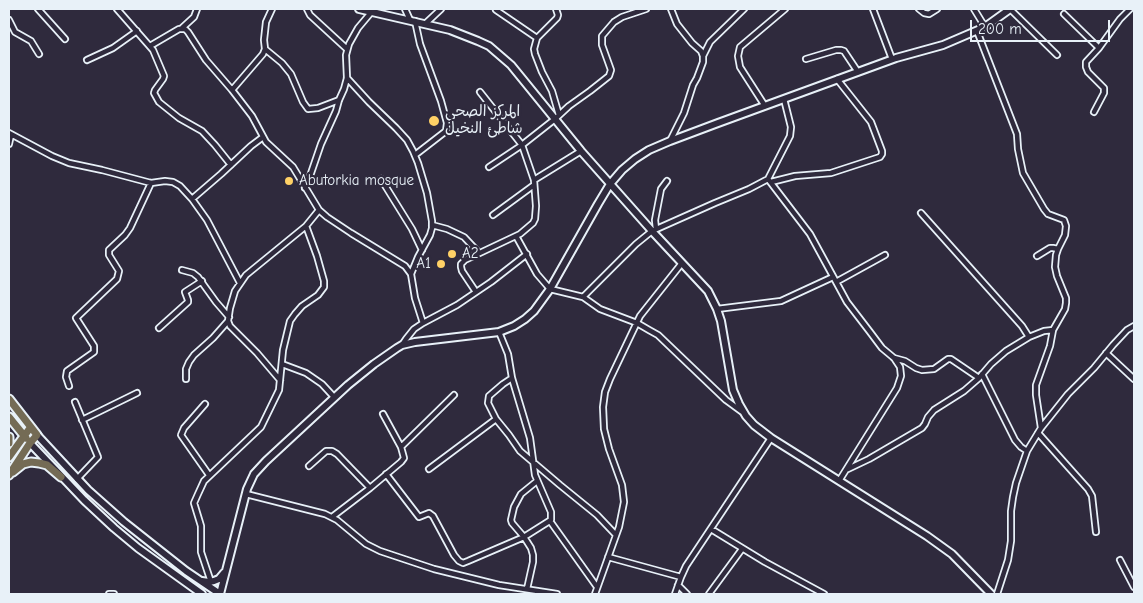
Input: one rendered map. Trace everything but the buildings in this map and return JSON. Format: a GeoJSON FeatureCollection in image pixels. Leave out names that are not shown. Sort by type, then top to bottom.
{"type":"FeatureCollection","features":[{"type":"Feature","properties":{"kind":"main road"},"geometry":{"type":"LineString","coordinates":[[9,399],[37,435],[9,475]]}},
{"type":"Feature","properties":{"kind":"main road"},"geometry":{"type":"LineString","coordinates":[[9,417],[30,443]]}},
{"type":"Feature","properties":{"kind":"main road"},"geometry":{"type":"LineString","coordinates":[[9,457],[30,428]]}},
{"type":"Feature","properties":{"kind":"main road"},"geometry":{"type":"LineString","coordinates":[[9,437],[9,443]]}},
{"type":"Feature","properties":{"kind":"main road"},"geometry":{"type":"LineString","coordinates":[[9,475],[23,464],[31,462],[47,465],[61,477]]}},
{"type":"Feature","properties":{"kind":"street"},"geometry":{"type":"LineString","coordinates":[[38,9],[65,39]]}},
{"type":"Feature","properties":{"kind":"street"},"geometry":{"type":"LineString","coordinates":[[117,9],[153,50],[164,76],[154,93],[159,102],[168,110],[202,131],[231,165]]}},
{"type":"Feature","properties":{"kind":"street"},"geometry":{"type":"LineString","coordinates":[[150,46],[182,28],[194,17],[197,9]]}},
{"type":"Feature","properties":{"kind":"street"},"geometry":{"type":"LineString","coordinates":[[232,90],[263,54],[265,49],[266,22],[272,9]]}},
{"type":"Feature","properties":{"kind":"street"},"geometry":{"type":"LineString","coordinates":[[307,9],[347,49]]}},
{"type":"Feature","properties":{"kind":"street"},"geometry":{"type":"LineString","coordinates":[[359,9],[372,10],[450,30],[489,46],[511,65],[557,117],[581,151],[708,291],[717,309],[733,390],[742,412]]}},
{"type":"Feature","properties":{"kind":"street"},"geometry":{"type":"LineString","coordinates":[[405,9],[412,20],[441,101],[447,124],[446,131],[415,155]]}},
{"type":"Feature","properties":{"kind":"street"},"geometry":{"type":"LineString","coordinates":[[425,24],[441,9]]}},
{"type":"Feature","properties":{"kind":"street"},"geometry":{"type":"LineString","coordinates":[[556,9],[557,18],[537,38],[534,49],[542,72],[552,91],[557,117]]}},
{"type":"Feature","properties":{"kind":"street"},"geometry":{"type":"LineString","coordinates":[[489,167],[522,145],[573,102],[603,81],[611,70],[602,45],[602,36],[614,22],[622,17],[646,9]]}},
{"type":"Feature","properties":{"kind":"street"},"geometry":{"type":"LineString","coordinates":[[670,141],[684,113],[689,94],[704,62],[701,51],[677,24],[671,9]]}},
{"type":"Feature","properties":{"kind":"street"},"geometry":{"type":"LineString","coordinates":[[703,56],[710,42],[744,9]]}},
{"type":"Feature","properties":{"kind":"street"},"geometry":{"type":"LineString","coordinates":[[765,106],[740,67],[738,56],[740,46],[784,9]]}},
{"type":"Feature","properties":{"kind":"street"},"geometry":{"type":"LineString","coordinates":[[873,9],[892,59]]}},
{"type":"Feature","properties":{"kind":"street"},"geometry":{"type":"LineString","coordinates":[[918,9],[929,14],[937,9]]}},
{"type":"Feature","properties":{"kind":"street"},"geometry":{"type":"LineString","coordinates":[[974,9],[985,27]]}},
{"type":"Feature","properties":{"kind":"street"},"geometry":{"type":"LineString","coordinates":[[37,435],[88,490],[124,522],[186,571],[220,594],[250,481],[262,464],[334,397],[386,354],[402,345],[433,339],[499,332],[514,326],[534,311],[550,288],[610,184],[635,159],[649,150],[670,141],[837,79],[892,59],[943,45],[985,27],[1010,9],[1057,55]]}},
{"type":"Feature","properties":{"kind":"street"},"geometry":{"type":"LineString","coordinates":[[1094,112],[1104,93],[1104,88],[1088,72],[1086,62],[1100,48],[1120,19],[1130,9]]}},
{"type":"Feature","properties":{"kind":"street"},"geometry":{"type":"LineString","coordinates":[[305,188],[344,89],[347,49],[358,28],[372,10]]}},
{"type":"Feature","properties":{"kind":"street"},"geometry":{"type":"LineString","coordinates":[[496,10],[537,38]]}},
{"type":"Feature","properties":{"kind":"street"},"geometry":{"type":"LineString","coordinates":[[1064,14],[1100,48]]}},
{"type":"Feature","properties":{"kind":"street"},"geometry":{"type":"LineString","coordinates":[[9,20],[15,32],[31,41],[39,54]]}},
{"type":"Feature","properties":{"kind":"street"},"geometry":{"type":"LineString","coordinates":[[182,28],[188,32],[206,60],[252,116],[271,148],[293,167],[319,210],[351,233],[405,266],[411,274],[415,298],[423,323]]}},
{"type":"Feature","properties":{"kind":"street"},"geometry":{"type":"LineString","coordinates":[[87,60],[113,48],[137,31]]}},
{"type":"Feature","properties":{"kind":"street"},"geometry":{"type":"LineString","coordinates":[[977,31],[1017,134],[1023,173],[1044,210],[1048,214],[1064,220],[1066,226],[1065,236],[1056,255],[1055,267],[1066,298],[1065,309],[1053,330],[1050,346],[1036,385],[1036,395],[1040,430],[1092,496],[1096,532]]}},
{"type":"Feature","properties":{"kind":"street"},"geometry":{"type":"LineString","coordinates":[[265,49],[282,63],[291,74],[308,109],[318,108],[339,100]]}},
{"type":"Feature","properties":{"kind":"street"},"geometry":{"type":"LineString","coordinates":[[806,59],[841,50],[844,51],[858,72]]}},
{"type":"Feature","properties":{"kind":"street"},"geometry":{"type":"LineString","coordinates":[[346,78],[407,140],[418,163],[432,225],[430,235],[411,274]]}},
{"type":"Feature","properties":{"kind":"street"},"geometry":{"type":"LineString","coordinates":[[583,297],[636,244],[654,230],[770,180],[794,176],[831,174],[880,157],[882,151],[871,122],[837,79]]}},
{"type":"Feature","properties":{"kind":"street"},"geometry":{"type":"LineString","coordinates":[[476,292],[461,268],[461,264],[478,253],[516,236],[533,223],[536,206],[534,182],[522,145],[480,92]]}},
{"type":"Feature","properties":{"kind":"street"},"geometry":{"type":"LineString","coordinates":[[770,180],[790,136],[784,99]]}},
{"type":"Feature","properties":{"kind":"street"},"geometry":{"type":"LineString","coordinates":[[9,144],[10,134],[69,163],[151,183],[172,182],[180,186],[207,220],[240,283]]}},
{"type":"Feature","properties":{"kind":"street"},"geometry":{"type":"LineString","coordinates":[[192,199],[263,137]]}},
{"type":"Feature","properties":{"kind":"street"},"geometry":{"type":"LineString","coordinates":[[493,215],[534,182],[581,151]]}},
{"type":"Feature","properties":{"kind":"street"},"geometry":{"type":"LineString","coordinates":[[381,180],[412,229],[422,250]]}},
{"type":"Feature","properties":{"kind":"street"},"geometry":{"type":"LineString","coordinates":[[770,180],[810,234],[847,302],[882,348],[894,358],[900,367],[901,376],[897,388],[839,482]]}},
{"type":"Feature","properties":{"kind":"street"},"geometry":{"type":"LineString","coordinates":[[654,230],[661,189],[667,181]]}},
{"type":"Feature","properties":{"kind":"street"},"geometry":{"type":"LineString","coordinates":[[69,386],[66,377],[67,371],[94,352],[94,346],[76,318],[117,279],[119,271],[109,255],[109,250],[130,228],[151,183]]}},
{"type":"Feature","properties":{"kind":"street"},"geometry":{"type":"LineString","coordinates":[[280,380],[230,326],[230,308],[235,291],[246,275],[306,226],[319,210]]}},
{"type":"Feature","properties":{"kind":"street"},"geometry":{"type":"LineString","coordinates":[[921,213],[1022,326],[1029,337]]}},
{"type":"Feature","properties":{"kind":"street"},"geometry":{"type":"LineString","coordinates":[[432,225],[447,229],[464,237],[478,253]]}},
{"type":"Feature","properties":{"kind":"street"},"geometry":{"type":"LineString","coordinates":[[211,582],[201,552],[202,526],[194,503],[201,486],[209,475],[261,428],[279,390],[283,350],[290,321],[302,306],[318,295],[324,287],[317,256],[306,226]]}},
{"type":"Feature","properties":{"kind":"street"},"geometry":{"type":"LineString","coordinates":[[516,236],[538,274],[550,288],[583,297],[600,309],[637,323],[658,335],[754,425],[839,482],[940,545],[952,554],[991,594]]}},
{"type":"Feature","properties":{"kind":"street"},"geometry":{"type":"LineString","coordinates":[[1037,256],[1050,248],[1058,249]]}},
{"type":"Feature","properties":{"kind":"street"},"geometry":{"type":"LineString","coordinates":[[402,345],[414,329],[457,305],[527,254]]}},
{"type":"Feature","properties":{"kind":"street"},"geometry":{"type":"LineString","coordinates":[[717,309],[781,301],[834,280],[885,256]]}},
{"type":"Feature","properties":{"kind":"street"},"geometry":{"type":"LineString","coordinates":[[597,592],[616,535],[624,502],[620,475],[609,449],[604,429],[603,400],[605,392],[643,312],[682,263]]}},
{"type":"Feature","properties":{"kind":"street"},"geometry":{"type":"LineString","coordinates":[[182,270],[193,273],[202,281],[229,319]]}},
{"type":"Feature","properties":{"kind":"street"},"geometry":{"type":"LineString","coordinates":[[160,328],[188,302],[185,292],[202,281]]}},
{"type":"Feature","properties":{"kind":"street"},"geometry":{"type":"LineString","coordinates":[[186,379],[186,369],[194,355],[213,338],[229,319]]}},
{"type":"Feature","properties":{"kind":"street"},"geometry":{"type":"LineString","coordinates":[[997,594],[1008,560],[1013,497],[1027,451],[1040,430],[1068,394],[1127,330],[1134,326]]}},
{"type":"Feature","properties":{"kind":"street"},"geometry":{"type":"LineString","coordinates":[[846,470],[922,428],[934,410],[964,391],[990,364],[1006,351],[1044,330],[1053,330]]}},
{"type":"Feature","properties":{"kind":"street"},"geometry":{"type":"LineString","coordinates":[[386,474],[419,518],[428,513],[433,516],[459,562],[463,563],[524,537],[550,521],[552,517],[551,512],[534,475],[530,438],[512,378],[508,354],[499,332]]}},
{"type":"Feature","properties":{"kind":"street"},"geometry":{"type":"LineString","coordinates":[[1106,353],[1134,380]]}},
{"type":"Feature","properties":{"kind":"street"},"geometry":{"type":"LineString","coordinates":[[894,358],[905,361],[922,370],[934,369],[948,359],[951,359],[980,376],[1015,440],[1027,451]]}},
{"type":"Feature","properties":{"kind":"street"},"geometry":{"type":"LineString","coordinates":[[282,364],[306,373],[322,384],[334,397]]}},
{"type":"Feature","properties":{"kind":"street"},"geometry":{"type":"LineString","coordinates":[[512,378],[489,396],[488,403],[496,419],[520,451],[598,515],[616,535]]}},
{"type":"Feature","properties":{"kind":"street"},"geometry":{"type":"LineString","coordinates":[[82,420],[137,393]]}},
{"type":"Feature","properties":{"kind":"street"},"geometry":{"type":"LineString","coordinates":[[401,447],[454,395]]}},
{"type":"Feature","properties":{"kind":"street"},"geometry":{"type":"LineString","coordinates":[[75,402],[98,457],[78,479]]}},
{"type":"Feature","properties":{"kind":"street"},"geometry":{"type":"LineString","coordinates":[[205,404],[181,434],[209,475]]}},
{"type":"Feature","properties":{"kind":"street"},"geometry":{"type":"LineString","coordinates":[[332,517],[370,488],[404,458],[401,447],[382,414]]}},
{"type":"Feature","properties":{"kind":"street"},"geometry":{"type":"LineString","coordinates":[[429,469],[496,419]]}},
{"type":"Feature","properties":{"kind":"street"},"geometry":{"type":"LineString","coordinates":[[675,594],[686,566],[771,438]]}},
{"type":"Feature","properties":{"kind":"street"},"geometry":{"type":"LineString","coordinates":[[30,443],[84,500],[138,548],[202,594]]}},
{"type":"Feature","properties":{"kind":"street"},"geometry":{"type":"LineString","coordinates":[[309,466],[326,451],[332,451],[370,488]]}},
{"type":"Feature","properties":{"kind":"street"},"geometry":{"type":"LineString","coordinates":[[527,589],[533,555],[524,537],[512,524],[512,515],[521,494],[537,481]]}},
{"type":"Feature","properties":{"kind":"street"},"geometry":{"type":"LineString","coordinates":[[246,494],[312,510],[332,517],[366,544],[380,551],[434,569],[499,585],[557,594]]}},
{"type":"Feature","properties":{"kind":"street"},"geometry":{"type":"LineString","coordinates":[[550,521],[597,592]]}},
{"type":"Feature","properties":{"kind":"street"},"geometry":{"type":"LineString","coordinates":[[710,529],[742,549],[824,594]]}},
{"type":"Feature","properties":{"kind":"street"},"geometry":{"type":"LineString","coordinates":[[709,594],[742,549]]}},
{"type":"Feature","properties":{"kind":"street"},"geometry":{"type":"LineString","coordinates":[[608,557],[681,577]]}},
{"type":"Feature","properties":{"kind":"street"},"geometry":{"type":"LineString","coordinates":[[1120,560],[1134,587]]}},
{"type":"Feature","properties":{"kind":"street"},"geometry":{"type":"LineString","coordinates":[[202,581],[211,582],[219,579],[225,572]]}},
{"type":"Feature","properties":{"kind":"street"},"geometry":{"type":"LineString","coordinates":[[678,585],[687,594]]}},
{"type":"Feature","properties":{"kind":"street"},"geometry":{"type":"LineString","coordinates":[[109,594],[114,594]]}},
{"type":"Feature","properties":{"kind":"place","name":"المركز الصحي شاطئ النخيل"},"geometry":{"type":"Point","coordinates":[434,121]}},
{"type":"Feature","properties":{"kind":"place","name":"Abutorkia mosque"},"geometry":{"type":"Point","coordinates":[289,181]}},
{"type":"Feature","properties":{"kind":"place","name":"A2"},"geometry":{"type":"Point","coordinates":[452,254]}},
{"type":"Feature","properties":{"kind":"place","name":"A1"},"geometry":{"type":"Point","coordinates":[441,264]}}]}
